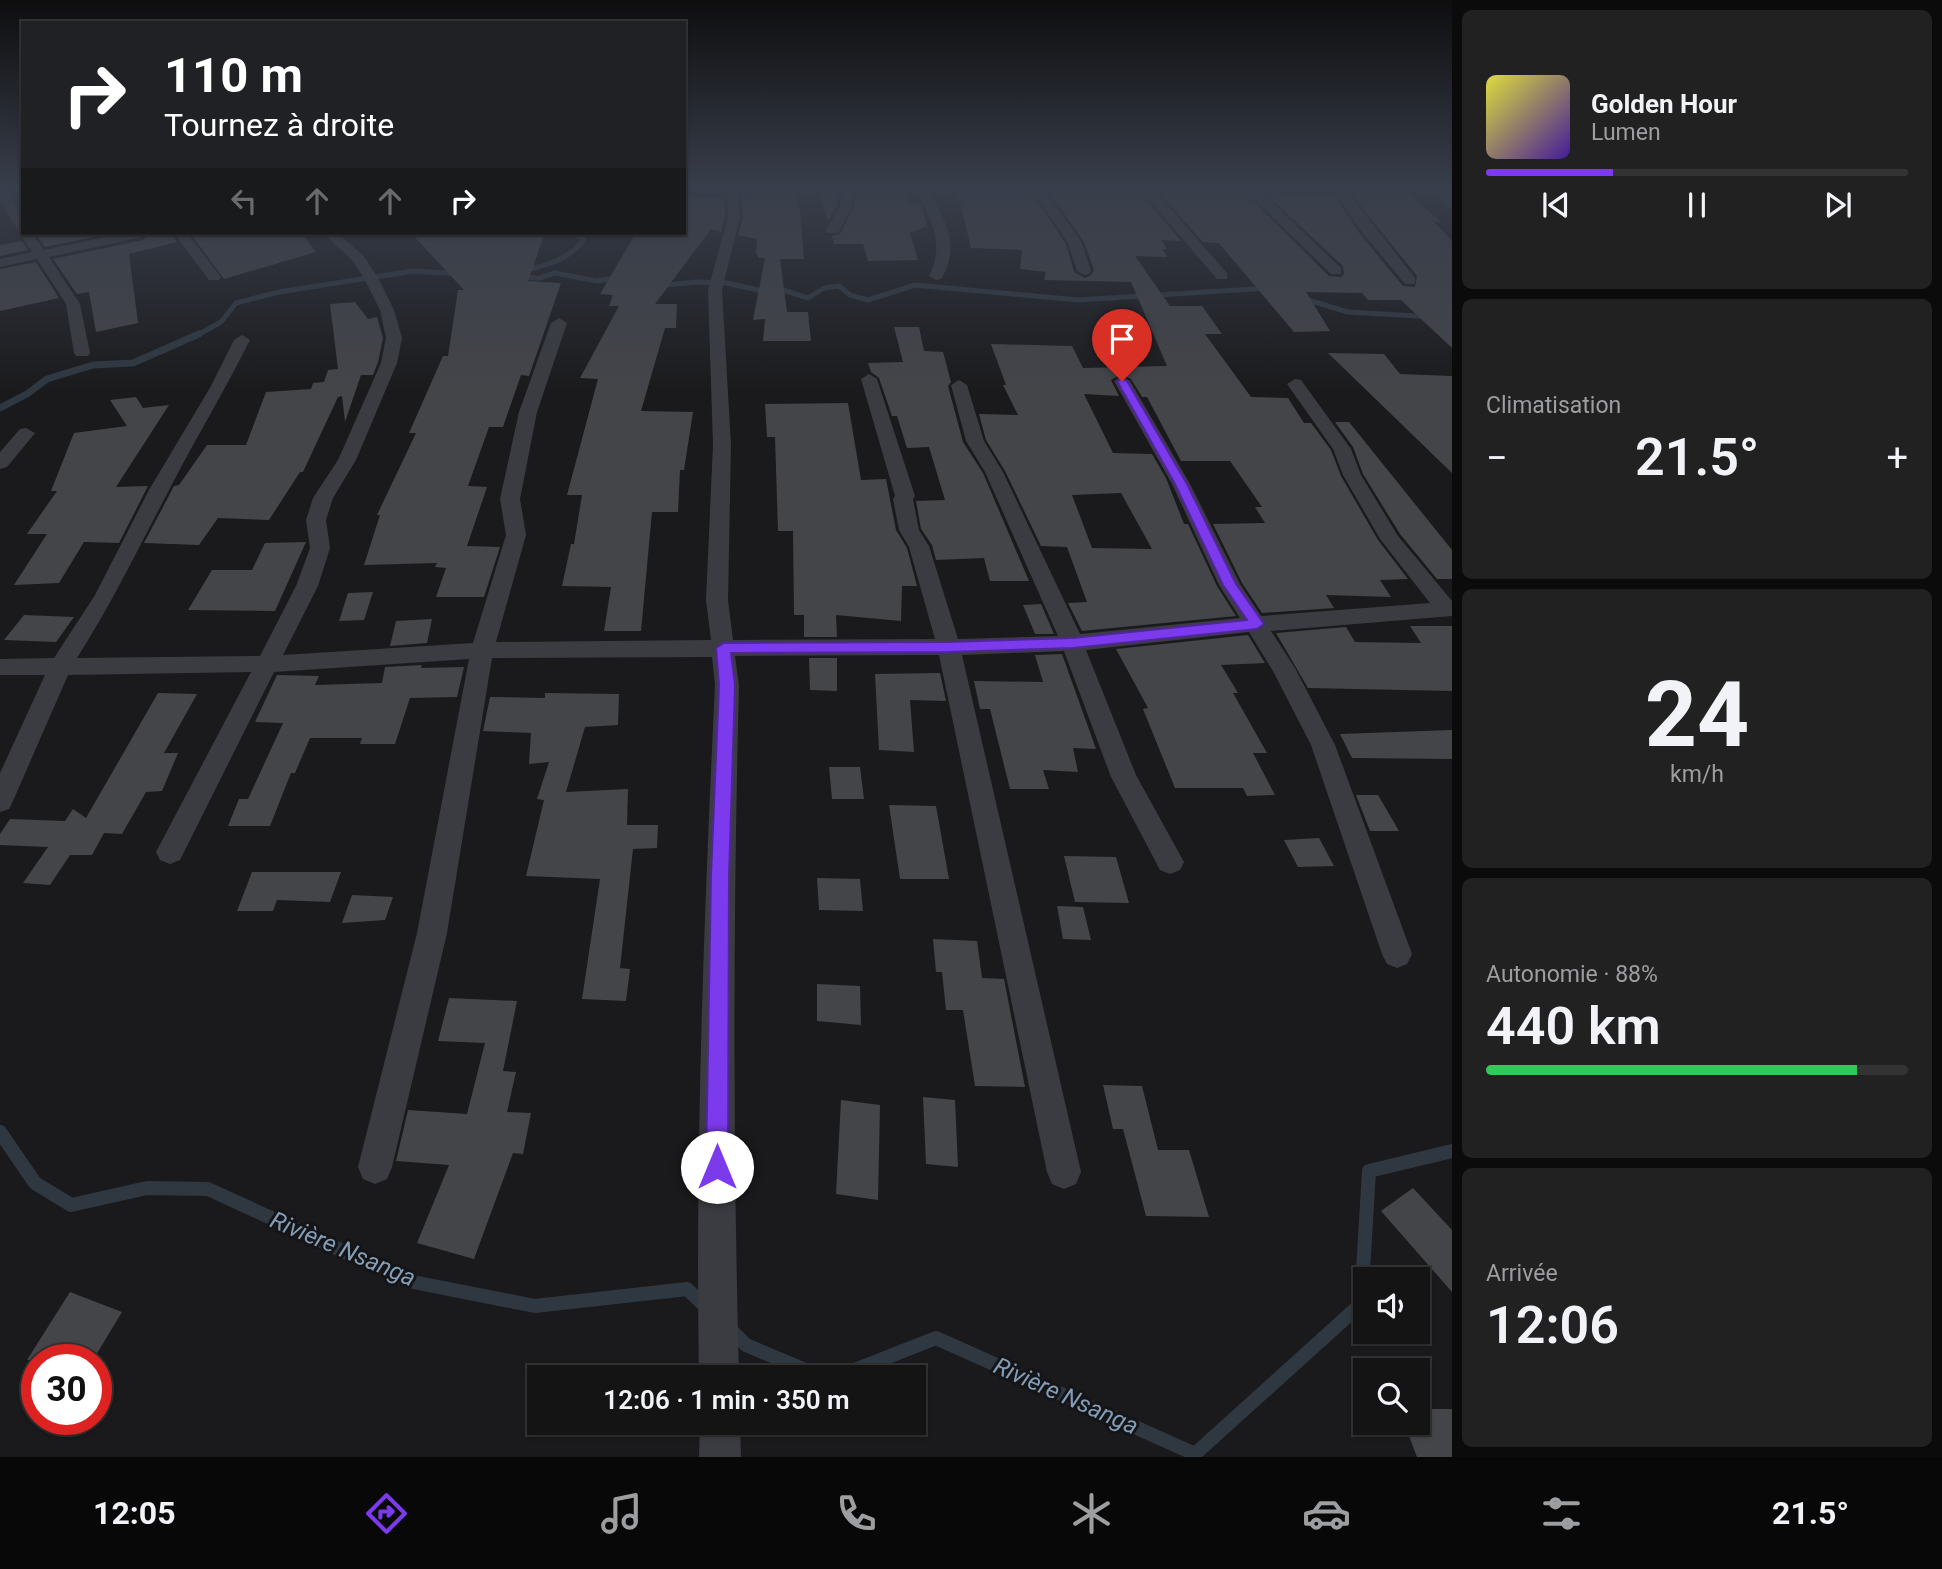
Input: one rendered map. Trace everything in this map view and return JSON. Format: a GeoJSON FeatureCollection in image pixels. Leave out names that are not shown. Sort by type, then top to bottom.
{"type":"FeatureCollection","features":[{"type":"Feature","properties":{"kind":"street"},"geometry":{"type":"LineString","coordinates":[[0,263],[35,256]]}},
{"type":"Feature","properties":{"kind":"street"},"geometry":{"type":"LineString","coordinates":[[41,256],[72,304],[82,353]]}},
{"type":"Feature","properties":{"kind":"street"},"geometry":{"type":"LineString","coordinates":[[198,256],[214,277]]}},
{"type":"Feature","properties":{"kind":"street"},"geometry":{"type":"LineString","coordinates":[[170,852],[307,586],[320,548],[316,520],[323,498],[347,460],[388,363],[394,338],[380,292],[356,256]]}},
{"type":"Feature","properties":{"kind":"street"},"geometry":{"type":"LineString","coordinates":[[719,1365],[717,1194],[720,876],[727,685],[717,600],[722,445],[716,283],[723,256]]}},
{"type":"Feature","properties":{"kind":"street"},"geometry":{"type":"LineString","coordinates":[[936,276],[945,256]]}},
{"type":"Feature","properties":{"kind":"street"},"geometry":{"type":"LineString","coordinates":[[1079,256],[1084,271]]}},
{"type":"Feature","properties":{"kind":"street"},"geometry":{"type":"LineString","coordinates":[[1204,256],[1222,276]]}},
{"type":"Feature","properties":{"kind":"street"},"geometry":{"type":"LineString","coordinates":[[1320,256],[1336,271]]}},
{"type":"Feature","properties":{"kind":"street"},"geometry":{"type":"LineString","coordinates":[[1389,256],[1410,281]]}},
{"type":"Feature","properties":{"kind":"street"},"geometry":{"type":"LineString","coordinates":[[375,1167],[432,933],[482,649],[516,535],[510,499],[528,412],[559,323]]}},
{"type":"Feature","properties":{"kind":"street"},"geometry":{"type":"LineString","coordinates":[[0,801],[61,665],[105,596],[159,490],[219,386],[242,340]]}},
{"type":"Feature","properties":{"kind":"street"},"geometry":{"type":"LineString","coordinates":[[869,379],[905,496],[903,499],[906,520],[912,539],[919,546],[949,647],[1064,1172]]}},
{"type":"Feature","properties":{"kind":"street"},"geometry":{"type":"LineString","coordinates":[[1122,381],[1181,484],[1230,585],[1257,624],[1323,745],[1397,954]]}},
{"type":"Feature","properties":{"kind":"street"},"geometry":{"type":"LineString","coordinates":[[1294,384],[1342,449],[1352,475],[1390,539],[1450,610]]}},
{"type":"Feature","properties":{"kind":"street"},"geometry":{"type":"LineString","coordinates":[[959,385],[975,441],[994,472],[1044,585],[1062,616],[1124,777],[1170,862]]}},
{"type":"Feature","properties":{"kind":"street"},"geometry":{"type":"LineString","coordinates":[[0,464],[26,433]]}},
{"type":"Feature","properties":{"kind":"street"},"geometry":{"type":"LineString","coordinates":[[0,667],[266,664],[482,649],[949,647],[1073,643],[1257,624],[1450,610]]}},
{"type":"Feature","properties":{"kind":"street"},"geometry":{"type":"LineString","coordinates":[[720,1435],[720,1457]]}},
{"type":"Feature","properties":{"kind":"building"},"geometry":{"type":"Polygon","coordinates":[[[67,256],[129,256],[138,323],[96,332],[89,292],[77,294],[53,259],[67,256]]]}},
{"type":"Feature","properties":{"kind":"building"},"geometry":{"type":"Polygon","coordinates":[[[207,256],[302,256],[224,279],[207,256]]]}},
{"type":"Feature","properties":{"kind":"building"},"geometry":{"type":"Polygon","coordinates":[[[432,256],[537,256],[528,281],[561,283],[529,376],[521,375],[503,427],[489,427],[468,486],[487,487],[467,546],[500,547],[484,597],[436,597],[446,568],[435,567],[437,563],[364,565],[380,515],[377,515],[416,433],[409,433],[443,356],[448,356],[458,290],[464,290],[432,256]]]}},
{"type":"Feature","properties":{"kind":"building"},"geometry":{"type":"Polygon","coordinates":[[[622,256],[691,256],[655,304],[677,304],[676,328],[665,328],[641,411],[693,412],[684,470],[680,470],[678,512],[652,512],[641,631],[604,631],[611,587],[562,586],[571,544],[574,544],[582,495],[567,495],[598,379],[580,378],[619,306],[609,306],[613,295],[600,294],[622,256]]]}},
{"type":"Feature","properties":{"kind":"building"},"geometry":{"type":"Polygon","coordinates":[[[758,256],[804,256],[804,259],[780,259],[787,312],[808,312],[811,341],[763,341],[765,319],[753,320],[765,258],[758,256]]]}},
{"type":"Feature","properties":{"kind":"building"},"geometry":{"type":"Polygon","coordinates":[[[867,256],[917,256],[918,260],[868,261],[867,256]]]}},
{"type":"Feature","properties":{"kind":"building"},"geometry":{"type":"Polygon","coordinates":[[[1021,256],[1069,256],[1074,272],[1085,278],[1094,270],[1089,256],[1166,256],[1135,256],[1170,306],[1202,306],[1222,334],[1205,334],[1251,397],[1288,398],[1304,423],[1311,423],[1331,450],[1341,476],[1378,540],[1408,579],[1380,580],[1391,597],[1326,595],[1334,608],[1262,613],[1242,583],[1213,524],[1265,523],[1255,507],[1262,507],[1230,461],[1181,461],[1147,397],[1142,397],[1131,379],[1121,374],[1111,380],[1119,396],[1084,394],[1113,453],[1152,454],[1166,478],[1184,524],[1188,524],[1217,586],[1236,616],[1082,631],[1068,603],[1087,602],[1067,547],[1041,546],[1005,471],[986,440],[979,414],[1018,415],[1003,385],[1006,385],[991,344],[1072,346],[1083,368],[1167,366],[1131,282],[1044,280],[1046,272],[1020,269],[1021,256]],[[1121,493],[1072,495],[1092,548],[1152,549],[1121,493]]]}},
{"type":"Feature","properties":{"kind":"building"},"geometry":{"type":"Polygon","coordinates":[[[1230,256],[1309,256],[1329,276],[1341,277],[1344,274],[1343,266],[1332,256],[1378,256],[1403,286],[1415,287],[1417,276],[1401,256],[1452,256],[1452,348],[1401,300],[1368,300],[1362,293],[1306,292],[1330,331],[1294,332],[1230,256]]]}},
{"type":"Feature","properties":{"kind":"building"},"geometry":{"type":"Polygon","coordinates":[[[36,262],[59,298],[0,311],[0,269],[36,262]]]}},
{"type":"Feature","properties":{"kind":"building"},"geometry":{"type":"Polygon","coordinates":[[[355,302],[368,319],[377,317],[383,338],[373,375],[361,375],[345,422],[342,396],[338,397],[303,472],[300,472],[269,520],[218,518],[199,545],[144,543],[174,486],[179,485],[207,445],[246,445],[266,392],[311,389],[313,383],[324,382],[328,370],[338,369],[330,304],[355,302]]]}},
{"type":"Feature","properties":{"kind":"building"},"geometry":{"type":"Polygon","coordinates":[[[894,327],[919,327],[924,351],[943,352],[951,382],[948,386],[963,442],[983,473],[1029,581],[990,581],[984,558],[936,560],[932,545],[921,529],[916,501],[945,500],[929,447],[907,448],[897,416],[892,416],[879,378],[871,372],[868,363],[903,362],[894,327]]]}},
{"type":"Feature","properties":{"kind":"building"},"geometry":{"type":"Polygon","coordinates":[[[1328,353],[1384,354],[1400,374],[1452,376],[1452,473],[1328,353]]]}},
{"type":"Feature","properties":{"kind":"building"},"geometry":{"type":"Polygon","coordinates":[[[136,397],[143,408],[169,405],[116,487],[148,486],[119,543],[84,542],[59,583],[14,585],[47,534],[27,534],[57,491],[51,491],[74,433],[127,426],[110,400],[136,397]]]}},
{"type":"Feature","properties":{"kind":"building"},"geometry":{"type":"Polygon","coordinates":[[[848,403],[861,480],[886,479],[896,530],[907,548],[917,586],[902,586],[901,621],[836,615],[837,637],[804,637],[804,615],[794,615],[793,531],[778,531],[775,437],[767,437],[765,404],[848,403]]]}},
{"type":"Feature","properties":{"kind":"building"},"geometry":{"type":"Polygon","coordinates":[[[1335,422],[1349,422],[1452,550],[1452,579],[1437,579],[1400,534],[1363,474],[1353,447],[1335,422]]]}},
{"type":"Feature","properties":{"kind":"building"},"geometry":{"type":"Polygon","coordinates":[[[306,542],[275,611],[188,610],[212,570],[252,570],[265,543],[306,542]]]}},
{"type":"Feature","properties":{"kind":"building"},"geometry":{"type":"Polygon","coordinates":[[[373,592],[364,620],[339,621],[348,593],[373,592]]]}},
{"type":"Feature","properties":{"kind":"building"},"geometry":{"type":"Polygon","coordinates":[[[1041,604],[1054,634],[1035,634],[1023,605],[1041,604]]]}},
{"type":"Feature","properties":{"kind":"building"},"geometry":{"type":"Polygon","coordinates":[[[24,615],[74,617],[56,642],[4,640],[24,615]]]}},
{"type":"Feature","properties":{"kind":"building"},"geometry":{"type":"Polygon","coordinates":[[[432,619],[427,643],[390,646],[396,621],[432,619]]]}},
{"type":"Feature","properties":{"kind":"building"},"geometry":{"type":"Polygon","coordinates":[[[1410,626],[1452,626],[1452,691],[1308,688],[1276,633],[1346,627],[1355,642],[1421,643],[1410,626]]]}},
{"type":"Feature","properties":{"kind":"building"},"geometry":{"type":"Polygon","coordinates":[[[1248,635],[1265,663],[1221,665],[1238,693],[1233,693],[1267,753],[1253,753],[1275,795],[1247,796],[1243,788],[1175,788],[1143,709],[1148,708],[1116,649],[1248,635]]]}},
{"type":"Feature","properties":{"kind":"building"},"geometry":{"type":"Polygon","coordinates":[[[1062,654],[1096,749],[1073,748],[1078,772],[1043,770],[1049,789],[1010,789],[990,709],[980,709],[974,681],[1043,682],[1035,655],[1062,654]]]}},
{"type":"Feature","properties":{"kind":"building"},"geometry":{"type":"Polygon","coordinates":[[[809,658],[837,658],[837,691],[810,690],[809,658]]]}},
{"type":"Feature","properties":{"kind":"building"},"geometry":{"type":"Polygon","coordinates":[[[422,665],[421,668],[464,667],[457,697],[410,698],[395,744],[360,744],[362,738],[310,738],[295,773],[291,773],[270,826],[228,826],[239,799],[248,799],[283,723],[255,722],[277,675],[319,676],[315,685],[382,683],[385,667],[422,665]]]}},
{"type":"Feature","properties":{"kind":"building"},"geometry":{"type":"Polygon","coordinates":[[[940,673],[946,701],[910,700],[914,752],[879,750],[875,674],[940,673]]]}},
{"type":"Feature","properties":{"kind":"building"},"geometry":{"type":"Polygon","coordinates":[[[158,693],[197,694],[164,753],[178,753],[162,791],[146,792],[122,834],[104,833],[92,855],[70,855],[50,885],[23,883],[48,847],[0,845],[0,834],[10,819],[65,821],[73,809],[86,818],[158,693]]]}},
{"type":"Feature","properties":{"kind":"building"},"geometry":{"type":"Polygon","coordinates":[[[545,693],[619,694],[618,725],[585,727],[566,792],[628,789],[627,825],[658,825],[657,848],[633,849],[620,968],[630,969],[626,1001],[582,999],[600,879],[526,876],[544,800],[537,799],[549,762],[529,764],[531,733],[483,731],[490,697],[545,698],[545,693]]]}},
{"type":"Feature","properties":{"kind":"building"},"geometry":{"type":"Polygon","coordinates":[[[1452,730],[1452,759],[1352,758],[1340,734],[1452,730]]]}},
{"type":"Feature","properties":{"kind":"building"},"geometry":{"type":"Polygon","coordinates":[[[829,767],[860,767],[864,799],[832,799],[829,767]]]}},
{"type":"Feature","properties":{"kind":"building"},"geometry":{"type":"Polygon","coordinates":[[[1356,795],[1378,795],[1399,831],[1370,831],[1356,795]]]}},
{"type":"Feature","properties":{"kind":"building"},"geometry":{"type":"Polygon","coordinates":[[[889,805],[936,806],[949,879],[900,879],[889,805]]]}},
{"type":"Feature","properties":{"kind":"building"},"geometry":{"type":"Polygon","coordinates":[[[1319,838],[1334,866],[1298,867],[1284,840],[1319,838]]]}},
{"type":"Feature","properties":{"kind":"building"},"geometry":{"type":"Polygon","coordinates":[[[1064,856],[1116,857],[1129,903],[1075,902],[1064,856]]]}},
{"type":"Feature","properties":{"kind":"building"},"geometry":{"type":"Polygon","coordinates":[[[252,872],[341,872],[330,902],[277,900],[273,911],[237,911],[252,872]]]}},
{"type":"Feature","properties":{"kind":"building"},"geometry":{"type":"Polygon","coordinates":[[[817,878],[860,879],[863,911],[819,910],[817,878]]]}},
{"type":"Feature","properties":{"kind":"building"},"geometry":{"type":"Polygon","coordinates":[[[352,895],[393,897],[385,920],[342,923],[352,895]]]}},
{"type":"Feature","properties":{"kind":"building"},"geometry":{"type":"Polygon","coordinates":[[[1057,906],[1083,907],[1091,940],[1063,939],[1057,906]]]}},
{"type":"Feature","properties":{"kind":"building"},"geometry":{"type":"Polygon","coordinates":[[[933,939],[977,941],[982,978],[1004,979],[1025,1087],[975,1086],[963,1010],[946,1010],[942,972],[936,972],[933,939]]]}},
{"type":"Feature","properties":{"kind":"building"},"geometry":{"type":"Polygon","coordinates":[[[817,984],[860,986],[861,1025],[817,1021],[817,984]]]}},
{"type":"Feature","properties":{"kind":"building"},"geometry":{"type":"Polygon","coordinates":[[[449,998],[517,1001],[503,1071],[516,1072],[507,1112],[531,1113],[523,1154],[513,1153],[474,1259],[417,1243],[449,1165],[396,1161],[408,1110],[467,1114],[485,1043],[438,1041],[449,998]]]}},
{"type":"Feature","properties":{"kind":"building"},"geometry":{"type":"Polygon","coordinates":[[[1103,1085],[1142,1086],[1158,1150],[1189,1150],[1209,1217],[1146,1216],[1123,1129],[1113,1129],[1103,1085]]]}},
{"type":"Feature","properties":{"kind":"building"},"geometry":{"type":"Polygon","coordinates":[[[923,1097],[955,1100],[958,1167],[926,1164],[923,1097]]]}},
{"type":"Feature","properties":{"kind":"building"},"geometry":{"type":"Polygon","coordinates":[[[841,1100],[880,1105],[878,1200],[836,1194],[841,1100]]]}},
{"type":"Feature","properties":{"kind":"building"},"geometry":{"type":"Polygon","coordinates":[[[1413,1188],[1452,1230],[1452,1292],[1381,1211],[1413,1188]]]}},
{"type":"Feature","properties":{"kind":"building"},"geometry":{"type":"Polygon","coordinates":[[[70,1292],[122,1312],[103,1344],[37,1344],[70,1292]]]}},
{"type":"Feature","properties":{"kind":"building"},"geometry":{"type":"Polygon","coordinates":[[[1430,1409],[1452,1409],[1452,1457],[1417,1457],[1409,1435],[1430,1435],[1430,1409]]]}},
{"type":"Feature","properties":{"kind":"waterway"},"geometry":{"type":"LineString","coordinates":[[521,272],[565,256]]}},
{"type":"Feature","properties":{"kind":"waterway"},"geometry":{"type":"LineString","coordinates":[[196,336],[221,322],[236,303],[279,292],[413,271],[461,274]]}},
{"type":"Feature","properties":{"kind":"waterway"},"geometry":{"type":"LineString","coordinates":[[518,277],[539,278],[555,273],[597,281],[620,277]]}},
{"type":"Feature","properties":{"kind":"waterway"},"geometry":{"type":"LineString","coordinates":[[657,286],[696,282],[726,283],[763,291],[783,290],[808,298],[824,288],[839,286],[850,295],[868,300],[915,285],[1078,300],[1270,288]]}},
{"type":"Feature","properties":{"kind":"waterway"},"geometry":{"type":"LineString","coordinates":[[1301,298],[1348,312],[1452,318]]}},
{"type":"Feature","properties":{"kind":"waterway"},"geometry":{"type":"LineString","coordinates":[[0,408],[27,394],[47,379],[93,365],[133,363],[199,334]]}},
{"type":"Feature","properties":{"kind":"waterway","name":"Rivière Nsanga"},"geometry":{"type":"LineString","coordinates":[[0,1132],[35,1183],[71,1205],[147,1188],[208,1189],[408,1281],[535,1306],[687,1289],[707,1308]]}},
{"type":"Feature","properties":{"kind":"waterway","name":"Rivière Nsanga"},"geometry":{"type":"LineString","coordinates":[[867,1365],[936,1338],[1195,1454],[1361,1304],[1369,1171],[1452,1151]]}},
{"type":"Feature","properties":{"kind":"waterway","name":"Rivière Nsanga"},"geometry":{"type":"LineString","coordinates":[[729,1328],[746,1345],[794,1365]]}},
{"type":"Feature","properties":{"kind":"route"},"geometry":{"type":"LineString","coordinates":[[717,1167],[720,876],[727,685],[724,648],[949,647],[1073,643],[1257,624],[1230,585],[1181,484],[1122,381]]}}]}
